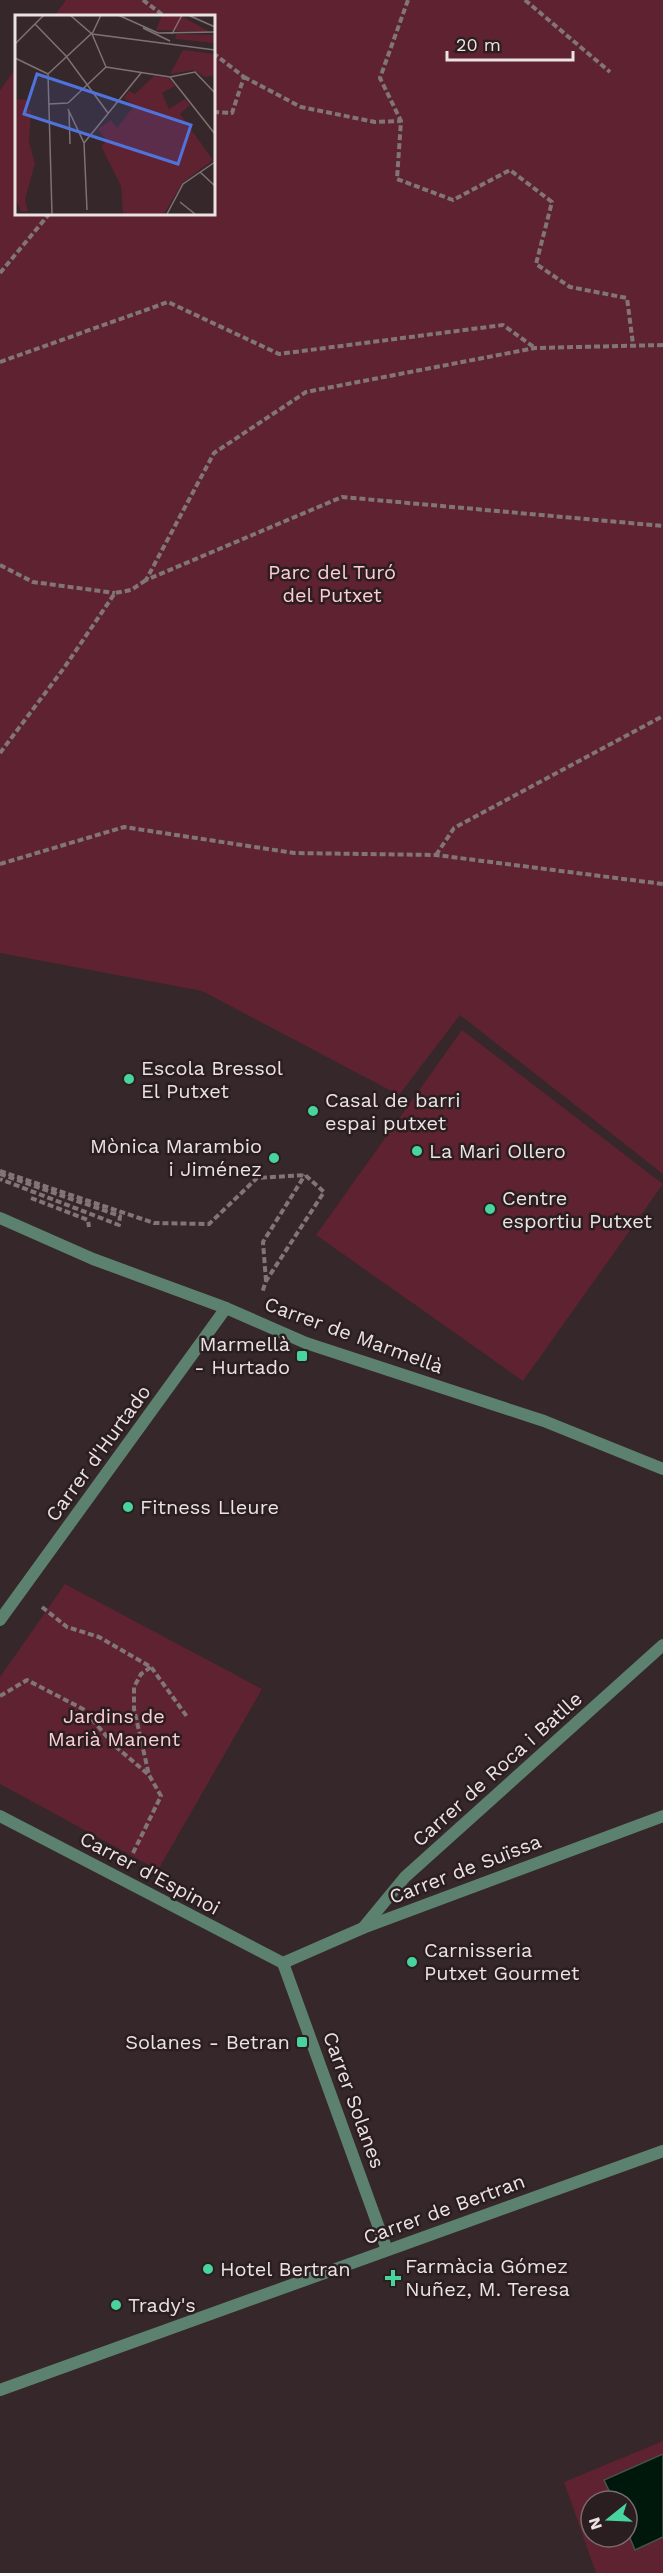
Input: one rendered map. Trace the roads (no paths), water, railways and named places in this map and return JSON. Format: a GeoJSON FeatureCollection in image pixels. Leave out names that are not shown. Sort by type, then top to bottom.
{"type":"FeatureCollection","features":[{"type":"Feature","properties":{"kind":"street","name":"Carrer de Marmellà"},"geometry":{"type":"LineString","coordinates":[[0,1218],[93,1259],[226,1308],[306,1343],[544,1421],[663,1469]]}},
{"type":"Feature","properties":{"kind":"street","name":"Carrer d'Hurtado"},"geometry":{"type":"LineString","coordinates":[[0,1620],[226,1308]]}},
{"type":"Feature","properties":{"kind":"street","name":"Carrer de Roca i Batlle"},"geometry":{"type":"LineString","coordinates":[[363,1928],[405,1877],[663,1646]]}},
{"type":"Feature","properties":{"kind":"street","name":"Carrer d'Espinoi"},"geometry":{"type":"LineString","coordinates":[[0,1816],[283,1963]]}},
{"type":"Feature","properties":{"kind":"street","name":"Carrer de Suïssa"},"geometry":{"type":"LineString","coordinates":[[283,1963],[363,1928],[663,1816]]}},
{"type":"Feature","properties":{"kind":"street","name":"Carrer Solanes"},"geometry":{"type":"LineString","coordinates":[[283,1963],[387,2250]]}},
{"type":"Feature","properties":{"kind":"street","name":"Carrer de Bertran"},"geometry":{"type":"LineString","coordinates":[[0,2390],[663,2151]]}},
{"type":"Feature","properties":{"kind":"place","name":"Escola Bressol El Putxet"},"geometry":{"type":"Point","coordinates":[129,1079]}},
{"type":"Feature","properties":{"kind":"place","name":"Casal de barri espai putxet"},"geometry":{"type":"Point","coordinates":[313,1111]}},
{"type":"Feature","properties":{"kind":"place","name":"La Mari Ollero"},"geometry":{"type":"Point","coordinates":[417,1151]}},
{"type":"Feature","properties":{"kind":"place","name":"Mònica Marambio i Jiménez"},"geometry":{"type":"Point","coordinates":[274,1158]}},
{"type":"Feature","properties":{"kind":"place","name":"Centre esportiu Putxet"},"geometry":{"type":"Point","coordinates":[490,1209]}},
{"type":"Feature","properties":{"kind":"place","name":"Marmellà - Hurtado"},"geometry":{"type":"Point","coordinates":[302,1356]}},
{"type":"Feature","properties":{"kind":"place","name":"Fitness Lleure"},"geometry":{"type":"Point","coordinates":[128,1507]}},
{"type":"Feature","properties":{"kind":"place","name":"Carnisseria Putxet Gourmet"},"geometry":{"type":"Point","coordinates":[412,1962]}},
{"type":"Feature","properties":{"kind":"place","name":"Solanes - Betran"},"geometry":{"type":"Point","coordinates":[302,2042]}},
{"type":"Feature","properties":{"kind":"place","name":"Hotel Bertran"},"geometry":{"type":"Point","coordinates":[208,2269]}},
{"type":"Feature","properties":{"kind":"place","name":"Farmàcia Gómez Nuñez, M. Teresa"},"geometry":{"type":"Point","coordinates":[393,2278]}},
{"type":"Feature","properties":{"kind":"place","name":"Trady's"},"geometry":{"type":"Point","coordinates":[116,2305]}},
{"type":"Feature","properties":{"kind":"park label","name":"Parc del Turó del Putxet"},"geometry":{"type":"Point","coordinates":[332,584]}},
{"type":"Feature","properties":{"kind":"park label","name":"Jardins de Marià Manent"},"geometry":{"type":"Point","coordinates":[114,1728]}}]}
